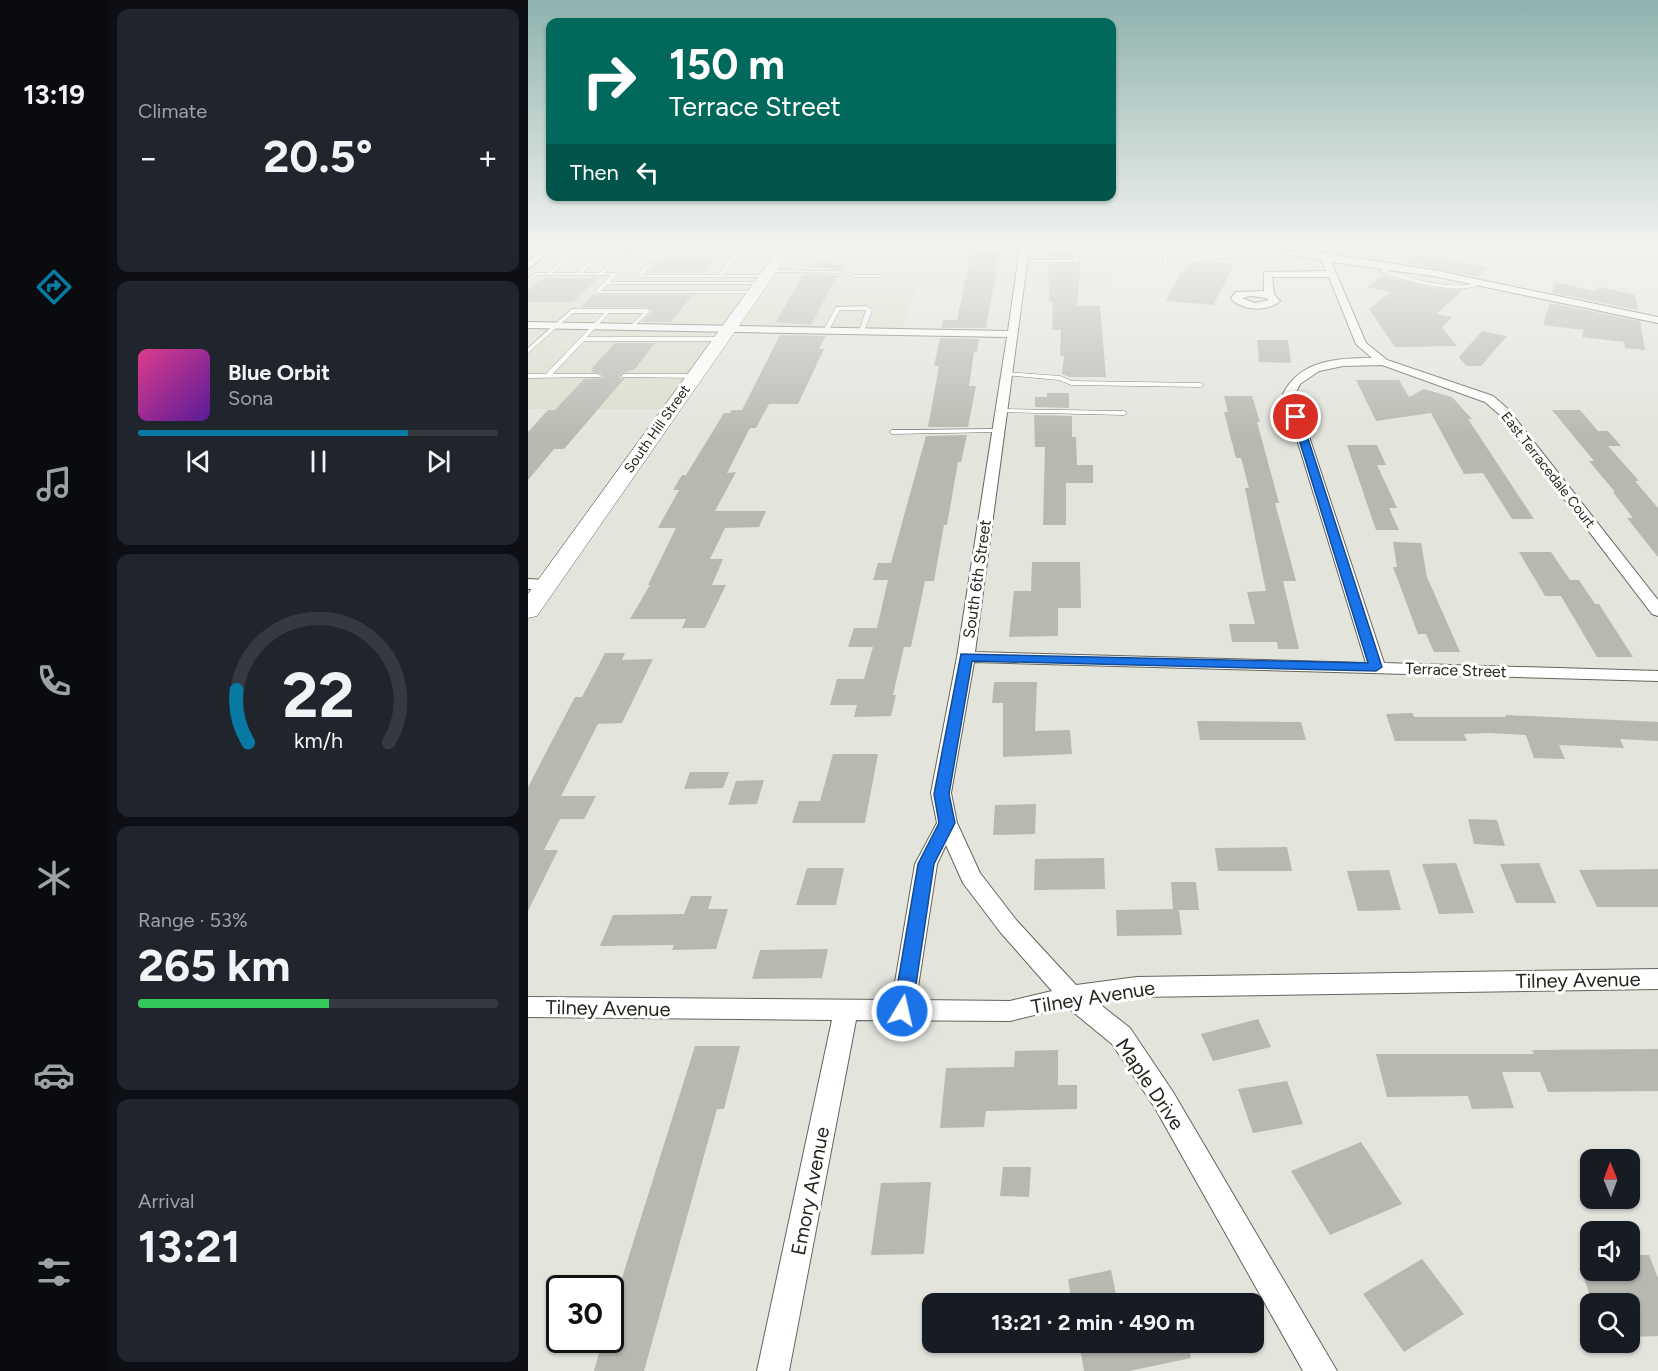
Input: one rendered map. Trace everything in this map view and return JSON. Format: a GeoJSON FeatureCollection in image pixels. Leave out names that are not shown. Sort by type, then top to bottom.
{"type":"FeatureCollection","features":[{"type":"Feature","properties":{"kind":"main road","name":"South Hill Street"},"geometry":{"type":"LineString","coordinates":[[528,611],[537,585],[740,312]]}},
{"type":"Feature","properties":{"kind":"street","name":"South 6th Street"},"geometry":{"type":"LineString","coordinates":[[947,823],[941,794],[966,657],[1015,312]]}},
{"type":"Feature","properties":{"kind":"street"},"geometry":{"type":"LineString","coordinates":[[1350,312],[1361,344],[1380,359]]}},
{"type":"Feature","properties":{"kind":"street"},"geometry":{"type":"LineString","coordinates":[[1620,312],[1658,320]]}},
{"type":"Feature","properties":{"kind":"street"},"geometry":{"type":"LineString","coordinates":[[528,326],[632,327],[724,334],[826,331],[1012,334]]}},
{"type":"Feature","properties":{"kind":"street"},"geometry":{"type":"LineString","coordinates":[[1361,344],[1351,354],[1335,363],[1305,374],[1292,384],[1289,394],[1376,667]]}},
{"type":"Feature","properties":{"kind":"street"},"geometry":{"type":"LineString","coordinates":[[1335,363],[1380,359]]}},
{"type":"Feature","properties":{"kind":"street","name":"East Terracedale Court"},"geometry":{"type":"LineString","coordinates":[[1380,359],[1489,399],[1504,412],[1658,611]]}},
{"type":"Feature","properties":{"kind":"street","name":"Terrace Street"},"geometry":{"type":"LineString","coordinates":[[966,657],[1658,676]]}},
{"type":"Feature","properties":{"kind":"street"},"geometry":{"type":"LineString","coordinates":[[902,1011],[926,864],[947,823]]}},
{"type":"Feature","properties":{"kind":"street","name":"Maple Drive"},"geometry":{"type":"LineString","coordinates":[[947,823],[970,877],[1009,927],[1071,996],[1120,1036],[1164,1100],[1321,1371]]}},
{"type":"Feature","properties":{"kind":"street","name":"Tilney Avenue"},"geometry":{"type":"LineString","coordinates":[[528,1007],[1010,1011],[1071,996],[1137,987],[1658,979]]}},
{"type":"Feature","properties":{"kind":"street","name":"Emory Avenue"},"geometry":{"type":"LineString","coordinates":[[773,1371],[846,1011]]}},
{"type":"Feature","properties":{"kind":"lane"},"geometry":{"type":"LineString","coordinates":[[528,351],[571,312]]}},
{"type":"Feature","properties":{"kind":"lane"},"geometry":{"type":"LineString","coordinates":[[548,376],[606,312]]}},
{"type":"Feature","properties":{"kind":"lane"},"geometry":{"type":"LineString","coordinates":[[632,327],[645,312]]}},
{"type":"Feature","properties":{"kind":"lane"},"geometry":{"type":"LineString","coordinates":[[826,331],[836,312]]}},
{"type":"Feature","properties":{"kind":"lane"},"geometry":{"type":"LineString","coordinates":[[862,332],[868,312]]}},
{"type":"Feature","properties":{"kind":"lane"},"geometry":{"type":"LineString","coordinates":[[582,339],[724,334]]}},
{"type":"Feature","properties":{"kind":"lane"},"geometry":{"type":"LineString","coordinates":[[1006,374],[1060,378],[1071,383],[1201,386]]}},
{"type":"Feature","properties":{"kind":"lane"},"geometry":{"type":"LineString","coordinates":[[528,376],[598,376]]}},
{"type":"Feature","properties":{"kind":"lane"},"geometry":{"type":"LineString","coordinates":[[624,376],[694,376]]}},
{"type":"Feature","properties":{"kind":"lane"},"geometry":{"type":"LineString","coordinates":[[1001,411],[1124,412]]}},
{"type":"Feature","properties":{"kind":"lane"},"geometry":{"type":"LineString","coordinates":[[892,432],[999,430]]}},
{"type":"Feature","properties":{"kind":"shaded area"},"geometry":{"type":"Polygon","coordinates":[[[528,312],[908,312],[900,333],[733,329],[680,410],[528,409],[528,312]]]}},
{"type":"Feature","properties":{"kind":"building"},"geometry":{"type":"Polygon","coordinates":[[[651,312],[679,312],[671,322],[642,322],[651,312]]]}},
{"type":"Feature","properties":{"kind":"building"},"geometry":{"type":"Polygon","coordinates":[[[782,312],[818,312],[811,325],[776,322],[782,312]]]}},
{"type":"Feature","properties":{"kind":"building"},"geometry":{"type":"Polygon","coordinates":[[[959,312],[989,312],[986,328],[942,328],[943,320],[957,320],[959,312]]]}},
{"type":"Feature","properties":{"kind":"building"},"geometry":{"type":"Polygon","coordinates":[[[1053,312],[1101,312],[1106,377],[1069,377],[1062,374],[1064,356],[1060,356],[1061,330],[1052,330],[1053,312]]]}},
{"type":"Feature","properties":{"kind":"building"},"geometry":{"type":"Polygon","coordinates":[[[1371,312],[1438,312],[1436,314],[1452,317],[1442,327],[1457,346],[1395,347],[1371,312]]]}},
{"type":"Feature","properties":{"kind":"building"},"geometry":{"type":"Polygon","coordinates":[[[1547,312],[1595,312],[1640,321],[1645,350],[1625,348],[1624,342],[1582,337],[1584,330],[1543,325],[1547,312]]]}},
{"type":"Feature","properties":{"kind":"building"},"geometry":{"type":"Polygon","coordinates":[[[1482,331],[1507,336],[1481,366],[1466,366],[1459,357],[1482,331]]]}},
{"type":"Feature","properties":{"kind":"building"},"geometry":{"type":"Polygon","coordinates":[[[780,335],[826,336],[819,349],[824,349],[798,404],[769,404],[756,428],[750,428],[727,473],[736,472],[715,511],[766,511],[759,527],[725,528],[710,559],[723,559],[712,585],[726,585],[705,628],[682,628],[686,619],[630,619],[650,585],[648,585],[676,528],[658,528],[679,490],[673,490],[682,475],[686,475],[724,413],[742,410],[780,335]]]}},
{"type":"Feature","properties":{"kind":"building"},"geometry":{"type":"Polygon","coordinates":[[[940,338],[979,339],[977,352],[974,352],[969,386],[976,386],[968,427],[928,427],[939,366],[934,366],[940,338]]]}},
{"type":"Feature","properties":{"kind":"building"},"geometry":{"type":"Polygon","coordinates":[[[1257,340],[1288,340],[1291,363],[1259,362],[1257,340]]]}},
{"type":"Feature","properties":{"kind":"building"},"geometry":{"type":"Polygon","coordinates":[[[615,343],[655,343],[635,369],[620,374],[619,378],[624,379],[564,449],[554,449],[528,480],[528,432],[548,410],[555,410],[584,379],[603,378],[602,374],[591,372],[593,369],[591,369],[615,343]]]}},
{"type":"Feature","properties":{"kind":"building"},"geometry":{"type":"Polygon","coordinates":[[[1356,380],[1399,380],[1409,397],[1424,389],[1452,397],[1472,419],[1468,419],[1534,519],[1512,519],[1483,473],[1464,474],[1431,413],[1376,421],[1356,380]]]}},
{"type":"Feature","properties":{"kind":"building"},"geometry":{"type":"Polygon","coordinates":[[[1047,393],[1069,393],[1069,408],[1035,407],[1035,397],[1047,397],[1047,393]]]}},
{"type":"Feature","properties":{"kind":"building"},"geometry":{"type":"Polygon","coordinates":[[[1224,396],[1252,396],[1260,422],[1257,422],[1279,503],[1275,503],[1296,581],[1283,581],[1299,649],[1278,649],[1277,642],[1232,642],[1229,624],[1255,624],[1247,592],[1266,591],[1245,488],[1249,488],[1241,458],[1236,458],[1224,412],[1228,412],[1224,396]]]}},
{"type":"Feature","properties":{"kind":"building"},"geometry":{"type":"Polygon","coordinates":[[[1552,410],[1580,410],[1598,431],[1608,431],[1621,446],[1608,446],[1639,481],[1635,481],[1658,508],[1658,557],[1627,518],[1633,518],[1613,492],[1615,492],[1589,461],[1594,461],[1552,410]]]}},
{"type":"Feature","properties":{"kind":"building"},"geometry":{"type":"Polygon","coordinates":[[[1034,415],[1072,416],[1072,437],[1076,437],[1077,465],[1093,465],[1093,483],[1066,483],[1066,525],[1043,525],[1045,447],[1035,447],[1034,415]]]}},
{"type":"Feature","properties":{"kind":"building"},"geometry":{"type":"Polygon","coordinates":[[[967,435],[961,462],[958,462],[934,581],[925,581],[911,647],[904,647],[893,695],[896,695],[891,716],[854,717],[857,705],[830,705],[837,679],[864,679],[873,647],[848,647],[854,628],[877,628],[888,580],[873,580],[878,563],[891,563],[926,436],[967,435]]]}},
{"type":"Feature","properties":{"kind":"building"},"geometry":{"type":"Polygon","coordinates":[[[1347,445],[1377,445],[1386,465],[1377,465],[1397,508],[1389,508],[1399,530],[1376,530],[1347,445]]]}},
{"type":"Feature","properties":{"kind":"building"},"geometry":{"type":"Polygon","coordinates":[[[1393,542],[1421,543],[1427,577],[1460,652],[1434,652],[1426,634],[1418,634],[1393,567],[1397,567],[1393,542]]]}},
{"type":"Feature","properties":{"kind":"building"},"geometry":{"type":"Polygon","coordinates":[[[1519,552],[1551,552],[1570,580],[1579,580],[1595,604],[1599,604],[1633,657],[1597,657],[1561,596],[1545,596],[1519,552]]]}},
{"type":"Feature","properties":{"kind":"building"},"geometry":{"type":"Polygon","coordinates":[[[1032,562],[1080,562],[1081,608],[1058,608],[1058,636],[1009,637],[1014,591],[1031,591],[1032,562]]]}},
{"type":"Feature","properties":{"kind":"building"},"geometry":{"type":"Polygon","coordinates":[[[605,653],[625,653],[622,660],[653,659],[622,723],[598,724],[561,796],[596,796],[584,819],[560,819],[544,850],[558,850],[528,911],[528,787],[575,697],[582,697],[605,653]]]}},
{"type":"Feature","properties":{"kind":"building"},"geometry":{"type":"Polygon","coordinates":[[[994,682],[1037,682],[1035,731],[1070,730],[1072,754],[1003,757],[1003,703],[992,703],[994,682]]]}},
{"type":"Feature","properties":{"kind":"building"},"geometry":{"type":"Polygon","coordinates":[[[1412,713],[1414,717],[1506,717],[1505,715],[1658,722],[1658,741],[1620,739],[1624,748],[1559,745],[1565,759],[1534,758],[1526,735],[1464,734],[1467,741],[1395,741],[1386,714],[1412,713]]]}},
{"type":"Feature","properties":{"kind":"building"},"geometry":{"type":"Polygon","coordinates":[[[1197,721],[1301,722],[1306,740],[1200,740],[1197,721]]]}},
{"type":"Feature","properties":{"kind":"building"},"geometry":{"type":"Polygon","coordinates":[[[833,754],[878,754],[865,823],[792,823],[799,801],[820,801],[833,754]]]}},
{"type":"Feature","properties":{"kind":"building"},"geometry":{"type":"Polygon","coordinates":[[[690,772],[729,772],[723,788],[684,789],[690,772]]]}},
{"type":"Feature","properties":{"kind":"building"},"geometry":{"type":"Polygon","coordinates":[[[764,780],[757,804],[728,805],[736,781],[764,780]]]}},
{"type":"Feature","properties":{"kind":"building"},"geometry":{"type":"Polygon","coordinates":[[[1036,804],[1035,834],[993,835],[995,805],[1036,804]]]}},
{"type":"Feature","properties":{"kind":"building"},"geometry":{"type":"Polygon","coordinates":[[[1468,819],[1497,820],[1505,846],[1474,844],[1468,819]]]}},
{"type":"Feature","properties":{"kind":"building"},"geometry":{"type":"Polygon","coordinates":[[[1287,847],[1292,871],[1218,871],[1215,848],[1287,847]]]}},
{"type":"Feature","properties":{"kind":"building"},"geometry":{"type":"Polygon","coordinates":[[[1104,858],[1105,889],[1034,890],[1035,859],[1104,858]]]}},
{"type":"Feature","properties":{"kind":"building"},"geometry":{"type":"Polygon","coordinates":[[[1456,863],[1474,913],[1439,914],[1422,864],[1456,863]]]}},
{"type":"Feature","properties":{"kind":"building"},"geometry":{"type":"Polygon","coordinates":[[[1539,863],[1556,903],[1516,903],[1500,864],[1539,863]]]}},
{"type":"Feature","properties":{"kind":"building"},"geometry":{"type":"Polygon","coordinates":[[[807,868],[844,868],[836,905],[796,905],[807,868]]]}},
{"type":"Feature","properties":{"kind":"building"},"geometry":{"type":"Polygon","coordinates":[[[1658,869],[1658,907],[1597,907],[1579,870],[1658,869]]]}},
{"type":"Feature","properties":{"kind":"building"},"geometry":{"type":"Polygon","coordinates":[[[1389,870],[1401,910],[1358,911],[1347,871],[1389,870]]]}},
{"type":"Feature","properties":{"kind":"building"},"geometry":{"type":"Polygon","coordinates":[[[1171,882],[1196,882],[1199,910],[1179,910],[1182,935],[1117,936],[1116,910],[1173,909],[1171,882]]]}},
{"type":"Feature","properties":{"kind":"building"},"geometry":{"type":"Polygon","coordinates":[[[691,896],[712,896],[708,909],[728,909],[716,949],[672,950],[674,945],[600,946],[613,915],[684,914],[691,896]]]}},
{"type":"Feature","properties":{"kind":"building"},"geometry":{"type":"Polygon","coordinates":[[[828,949],[822,978],[752,979],[760,950],[828,949]]]}},
{"type":"Feature","properties":{"kind":"building"},"geometry":{"type":"Polygon","coordinates":[[[1258,1019],[1271,1047],[1213,1061],[1201,1034],[1258,1019]]]}},
{"type":"Feature","properties":{"kind":"building"},"geometry":{"type":"Polygon","coordinates":[[[695,1046],[740,1046],[724,1109],[717,1109],[644,1371],[594,1371],[599,1353],[624,1353],[623,1275],[695,1046]]]}},
{"type":"Feature","properties":{"kind":"building"},"geometry":{"type":"Polygon","coordinates":[[[1658,1049],[1658,1091],[1548,1092],[1540,1072],[1502,1072],[1514,1108],[1472,1109],[1468,1096],[1387,1097],[1376,1054],[1534,1054],[1532,1050],[1658,1049]]]}},
{"type":"Feature","properties":{"kind":"building"},"geometry":{"type":"Polygon","coordinates":[[[1058,1050],[1058,1085],[1077,1085],[1077,1109],[986,1111],[984,1127],[940,1128],[946,1068],[1014,1067],[1015,1051],[1058,1050]]]}},
{"type":"Feature","properties":{"kind":"building"},"geometry":{"type":"Polygon","coordinates":[[[1287,1081],[1303,1124],[1253,1133],[1238,1089],[1287,1081]]]}},
{"type":"Feature","properties":{"kind":"building"},"geometry":{"type":"Polygon","coordinates":[[[1361,1142],[1402,1204],[1330,1235],[1291,1171],[1361,1142]]]}},
{"type":"Feature","properties":{"kind":"building"},"geometry":{"type":"Polygon","coordinates":[[[1003,1167],[1031,1167],[1029,1197],[1000,1196],[1003,1167]]]}},
{"type":"Feature","properties":{"kind":"building"},"geometry":{"type":"Polygon","coordinates":[[[931,1182],[924,1254],[871,1255],[881,1183],[931,1182]]]}},
{"type":"Feature","properties":{"kind":"building"},"geometry":{"type":"Polygon","coordinates":[[[1640,1255],[1649,1255],[1658,1278],[1658,1336],[1640,1337],[1640,1293],[1589,1293],[1585,1281],[1640,1281],[1640,1255]]]}},
{"type":"Feature","properties":{"kind":"building"},"geometry":{"type":"Polygon","coordinates":[[[1422,1259],[1464,1314],[1404,1352],[1363,1294],[1422,1259]]]}},
{"type":"Feature","properties":{"kind":"building"},"geometry":{"type":"Polygon","coordinates":[[[1111,1270],[1116,1293],[1070,1293],[1068,1279],[1111,1270]]]}},
{"type":"Feature","properties":{"kind":"building"},"geometry":{"type":"Polygon","coordinates":[[[1081,1353],[1190,1353],[1191,1358],[1129,1371],[1084,1371],[1081,1353]]]}},
{"type":"Feature","properties":{"kind":"route"},"geometry":{"type":"LineString","coordinates":[[902,1011],[926,864],[947,823],[941,794],[966,657],[1376,667],[1296,417]]}}]}
